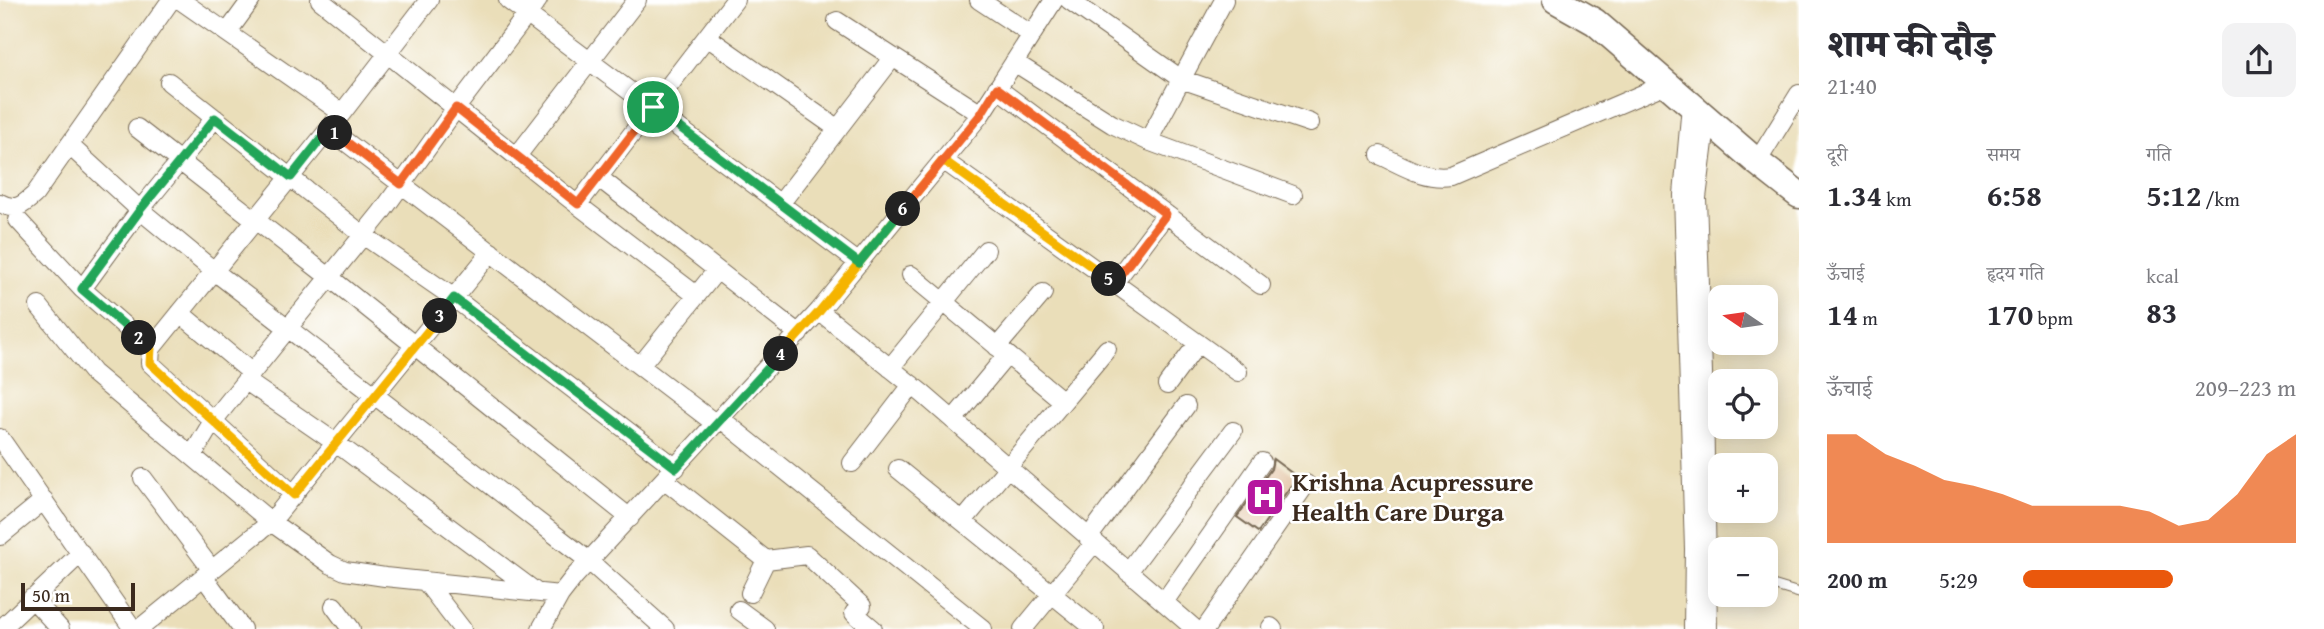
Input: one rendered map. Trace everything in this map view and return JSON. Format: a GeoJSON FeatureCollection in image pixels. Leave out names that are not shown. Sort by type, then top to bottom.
{"type":"FeatureCollection","features":[{"type":"Feature","properties":{"kind":"main road"},"geometry":{"type":"LineString","coordinates":[[1556,0],[1588,11],[1666,84],[1799,195]]}},
{"type":"Feature","properties":{"kind":"street"},"geometry":{"type":"LineString","coordinates":[[0,202],[14,208],[20,207],[35,194],[171,0]]}},
{"type":"Feature","properties":{"kind":"street"},"geometry":{"type":"LineString","coordinates":[[180,0],[342,113]]}},
{"type":"Feature","properties":{"kind":"street"},"geometry":{"type":"LineString","coordinates":[[227,33],[251,0]]}},
{"type":"Feature","properties":{"kind":"street"},"geometry":{"type":"LineString","coordinates":[[294,495],[150,363],[151,349],[342,113],[429,0]]}},
{"type":"Feature","properties":{"kind":"street"},"geometry":{"type":"LineString","coordinates":[[508,0],[533,7],[590,60],[859,263]]}},
{"type":"Feature","properties":{"kind":"street"},"geometry":{"type":"LineString","coordinates":[[517,156],[637,0]]}},
{"type":"Feature","properties":{"kind":"street"},"geometry":{"type":"LineString","coordinates":[[578,204],[735,0]]}},
{"type":"Feature","properties":{"kind":"street"},"geometry":{"type":"LineString","coordinates":[[979,0],[1031,35]]}},
{"type":"Feature","properties":{"kind":"street"},"geometry":{"type":"LineString","coordinates":[[541,629],[560,595],[589,561],[819,312],[981,114],[1054,0]]}},
{"type":"Feature","properties":{"kind":"street"},"geometry":{"type":"LineString","coordinates":[[1069,0],[1181,79],[1310,123]]}},
{"type":"Feature","properties":{"kind":"street"},"geometry":{"type":"LineString","coordinates":[[1148,141],[1224,0]]}},
{"type":"Feature","properties":{"kind":"street"},"geometry":{"type":"LineString","coordinates":[[324,1],[456,108],[696,295]]}},
{"type":"Feature","properties":{"kind":"street"},"geometry":{"type":"LineString","coordinates":[[192,456],[213,421],[363,235],[533,7]]}},
{"type":"Feature","properties":{"kind":"street"},"geometry":{"type":"LineString","coordinates":[[837,21],[981,114]]}},
{"type":"Feature","properties":{"kind":"street"},"geometry":{"type":"LineString","coordinates":[[707,37],[838,129]]}},
{"type":"Feature","properties":{"kind":"street"},"geometry":{"type":"LineString","coordinates":[[780,204],[893,57]]}},
{"type":"Feature","properties":{"kind":"street"},"geometry":{"type":"LineString","coordinates":[[1014,62],[1112,124],[1148,141],[1293,195]]}},
{"type":"Feature","properties":{"kind":"street"},"geometry":{"type":"LineString","coordinates":[[169,82],[363,235],[454,298],[671,474],[766,559],[807,555],[858,609],[873,629]]}},
{"type":"Feature","properties":{"kind":"street"},"geometry":{"type":"LineString","coordinates":[[1380,155],[1425,175],[1436,178],[1451,176],[1666,84]]}},
{"type":"Feature","properties":{"kind":"street"},"geometry":{"type":"LineString","coordinates":[[997,88],[1261,285]]}},
{"type":"Feature","properties":{"kind":"street"},"geometry":{"type":"LineString","coordinates":[[1757,162],[1799,94]]}},
{"type":"Feature","properties":{"kind":"street"},"geometry":{"type":"LineString","coordinates":[[1693,629],[1694,549],[1683,195],[1699,112]]}},
{"type":"Feature","properties":{"kind":"street"},"geometry":{"type":"LineString","coordinates":[[1699,112],[1697,198],[1708,629]]}},
{"type":"Feature","properties":{"kind":"street"},"geometry":{"type":"LineString","coordinates":[[82,289],[140,210],[215,118]]}},
{"type":"Feature","properties":{"kind":"street"},"geometry":{"type":"LineString","coordinates":[[137,128],[329,277],[630,518]]}},
{"type":"Feature","properties":{"kind":"street"},"geometry":{"type":"LineString","coordinates":[[329,129],[640,366],[719,421],[982,629]]}},
{"type":"Feature","properties":{"kind":"street"},"geometry":{"type":"LineString","coordinates":[[68,145],[140,210],[214,271],[589,561],[665,629]]}},
{"type":"Feature","properties":{"kind":"street"},"geometry":{"type":"LineString","coordinates":[[943,160],[1238,372]]}},
{"type":"Feature","properties":{"kind":"street"},"geometry":{"type":"LineString","coordinates":[[598,177],[799,334]]}},
{"type":"Feature","properties":{"kind":"street"},"geometry":{"type":"LineString","coordinates":[[1114,283],[1166,214]]}},
{"type":"Feature","properties":{"kind":"street"},"geometry":{"type":"LineString","coordinates":[[18,220],[82,289],[151,349]]}},
{"type":"Feature","properties":{"kind":"street"},"geometry":{"type":"LineString","coordinates":[[890,368],[986,250]]}},
{"type":"Feature","properties":{"kind":"street"},"geometry":{"type":"LineString","coordinates":[[139,629],[271,522],[491,252]]}},
{"type":"Feature","properties":{"kind":"street"},"geometry":{"type":"LineString","coordinates":[[640,366],[717,270]]}},
{"type":"Feature","properties":{"kind":"street"},"geometry":{"type":"LineString","coordinates":[[911,275],[1063,401]]}},
{"type":"Feature","properties":{"kind":"street"},"geometry":{"type":"LineString","coordinates":[[953,420],[1042,293]]}},
{"type":"Feature","properties":{"kind":"street"},"geometry":{"type":"LineString","coordinates":[[39,306],[93,373],[271,522],[317,555],[345,571],[560,595]]}},
{"type":"Feature","properties":{"kind":"street"},"geometry":{"type":"LineString","coordinates":[[819,312],[953,420],[1164,603],[1186,626]]}},
{"type":"Feature","properties":{"kind":"street"},"geometry":{"type":"LineString","coordinates":[[180,313],[249,377],[536,592]]}},
{"type":"Feature","properties":{"kind":"street"},"geometry":{"type":"LineString","coordinates":[[1167,385],[1198,343]]}},
{"type":"Feature","properties":{"kind":"street"},"geometry":{"type":"LineString","coordinates":[[962,521],[1107,349]]}},
{"type":"Feature","properties":{"kind":"street"},"geometry":{"type":"LineString","coordinates":[[852,463],[912,385]]}},
{"type":"Feature","properties":{"kind":"street"},"geometry":{"type":"LineString","coordinates":[[1023,629],[1091,540],[1186,406]]}},
{"type":"Feature","properties":{"kind":"street"},"geometry":{"type":"LineString","coordinates":[[1128,572],[1233,431]]}},
{"type":"Feature","properties":{"kind":"street"},"geometry":{"type":"LineString","coordinates":[[0,440],[133,629]]}},
{"type":"Feature","properties":{"kind":"street"},"geometry":{"type":"LineString","coordinates":[[1164,603],[1262,462]]}},
{"type":"Feature","properties":{"kind":"street"},"geometry":{"type":"LineString","coordinates":[[898,469],[1095,629]]}},
{"type":"Feature","properties":{"kind":"street"},"geometry":{"type":"LineString","coordinates":[[143,478],[208,573],[242,629]]}},
{"type":"Feature","properties":{"kind":"street"},"geometry":{"type":"LineString","coordinates":[[1205,629],[1306,484]]}},
{"type":"Feature","properties":{"kind":"street"},"geometry":{"type":"LineString","coordinates":[[0,536],[44,500]]}},
{"type":"Feature","properties":{"kind":"street"},"geometry":{"type":"LineString","coordinates":[[1,629],[81,553]]}},
{"type":"Feature","properties":{"kind":"street"},"geometry":{"type":"LineString","coordinates":[[750,593],[766,559]]}},
{"type":"Feature","properties":{"kind":"street"},"geometry":{"type":"LineString","coordinates":[[425,581],[462,629]]}},
{"type":"Feature","properties":{"kind":"street"},"geometry":{"type":"LineString","coordinates":[[32,598],[60,629]]}},
{"type":"Feature","properties":{"kind":"street"},"geometry":{"type":"LineString","coordinates":[[334,606],[351,629]]}},
{"type":"Feature","properties":{"kind":"street"},"geometry":{"type":"LineString","coordinates":[[739,610],[765,629]]}},
{"type":"Feature","properties":{"kind":"lane"},"geometry":{"type":"LineString","coordinates":[[1778,587],[1799,593]]}},
{"type":"Feature","properties":{"kind":"building"},"geometry":{"type":"Polygon","coordinates":[[[1273,459],[1297,477],[1258,532],[1237,517],[1271,469],[1273,459]]]}},
{"type":"Feature","properties":{"kind":"place","name":"Krishna Acupressure Health Care Durga"},"geometry":{"type":"Point","coordinates":[1265,497]}},
{"type":"Feature","properties":{"kind":"route"},"geometry":{"type":"LineString","coordinates":[[653,107],[578,204],[456,108],[401,184],[329,129],[291,177],[215,118],[140,210],[82,289],[151,349],[150,363],[294,495],[454,298],[676,468],[819,312],[943,160],[1114,283],[1166,214],[997,88],[981,114],[859,263],[653,107]]}}]}
